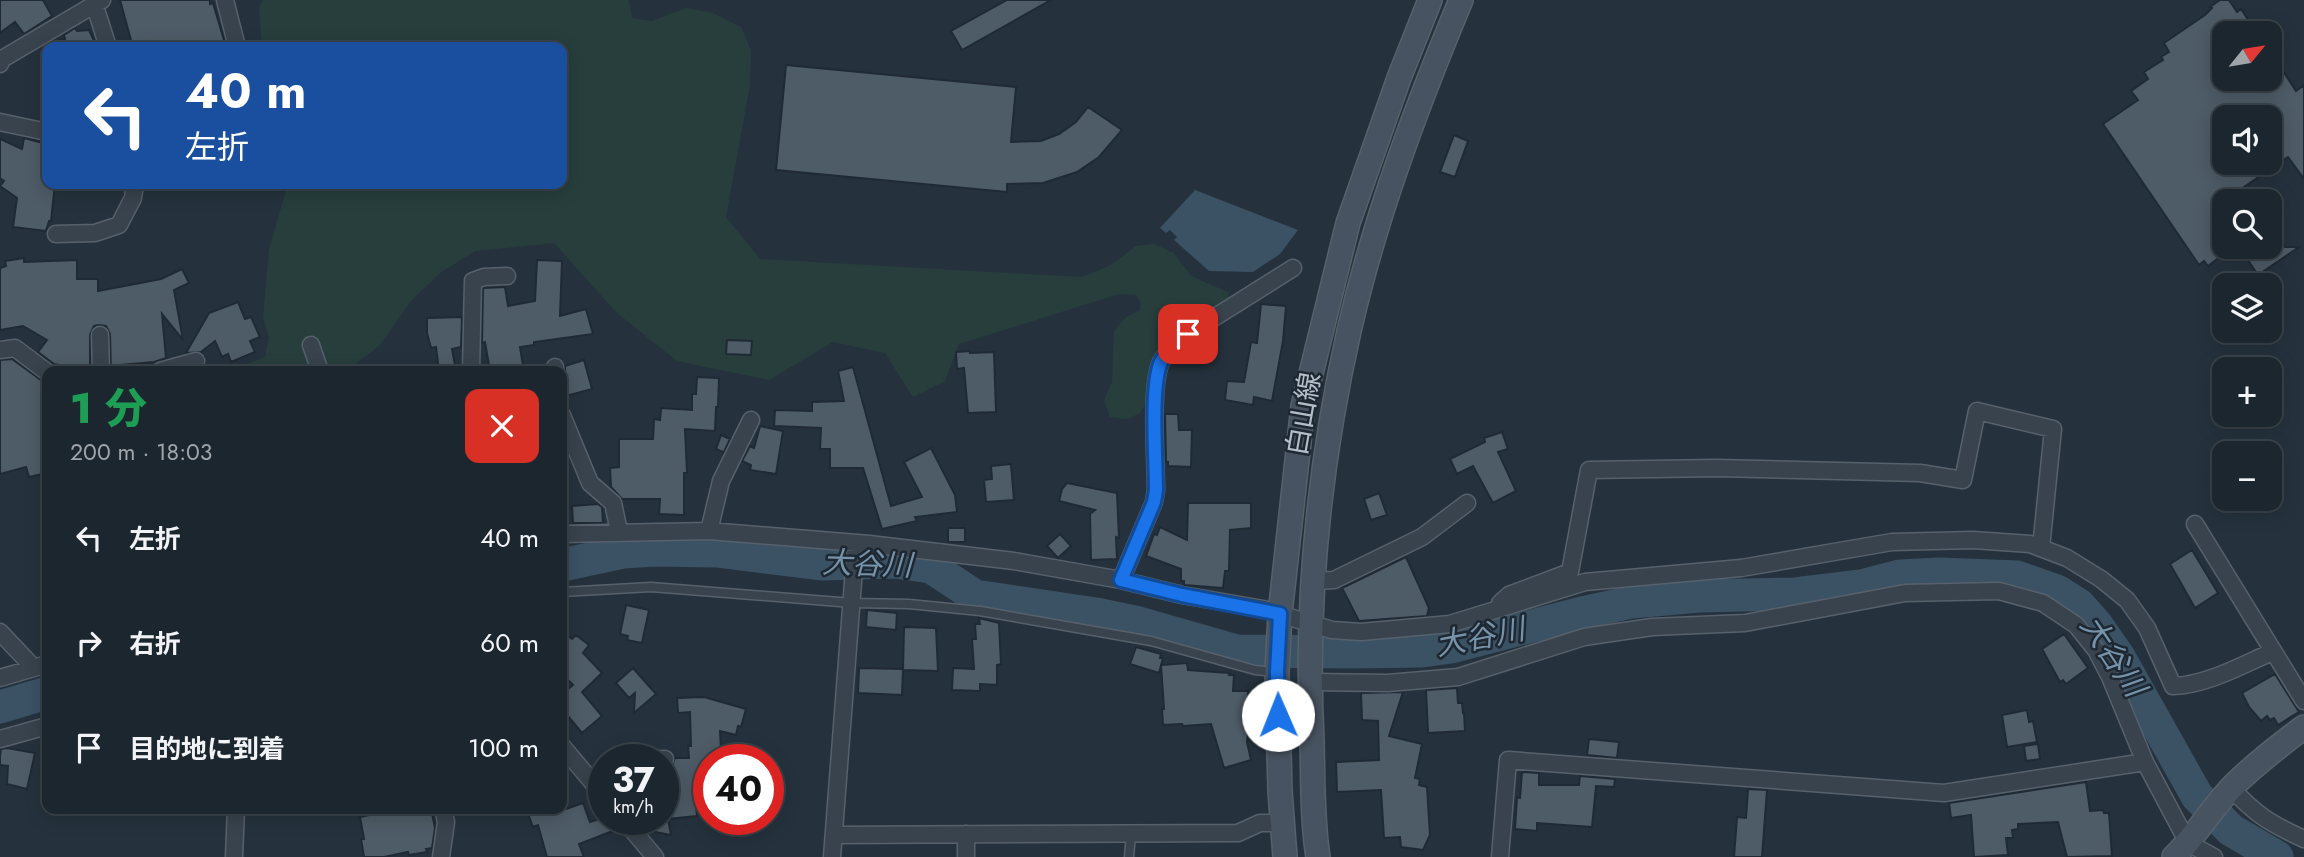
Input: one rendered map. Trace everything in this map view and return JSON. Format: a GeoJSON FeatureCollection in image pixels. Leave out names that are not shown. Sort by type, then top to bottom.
{"type":"FeatureCollection","features":[{"type":"Feature","properties":{"kind":"street"},"geometry":{"type":"LineString","coordinates":[[225,0],[236,42]]}},
{"type":"Feature","properties":{"kind":"street","name":"白山線"},"geometry":{"type":"LineString","coordinates":[[1285,857],[1281,823],[1277,670],[1280,618],[1303,406],[1348,223],[1399,78],[1430,0]]}},
{"type":"Feature","properties":{"kind":"street","name":"白山線"},"geometry":{"type":"LineString","coordinates":[[1318,857],[1309,677],[1313,581],[1325,463],[1349,329],[1376,232],[1407,135],[1461,0]]}},
{"type":"Feature","properties":{"kind":"street"},"geometry":{"type":"LineString","coordinates":[[0,64],[2,59],[97,1],[106,42]]}},
{"type":"Feature","properties":{"kind":"street"},"geometry":{"type":"LineString","coordinates":[[0,122],[42,131]]}},
{"type":"Feature","properties":{"kind":"street"},"geometry":{"type":"LineString","coordinates":[[56,234],[95,233],[119,225],[134,198],[135,189]]}},
{"type":"Feature","properties":{"kind":"street"},"geometry":{"type":"LineString","coordinates":[[1121,580],[1154,502],[1156,387],[1161,362],[1188,334],[1293,268]]}},
{"type":"Feature","properties":{"kind":"street"},"geometry":{"type":"LineString","coordinates":[[471,366],[473,281],[507,275]]}},
{"type":"Feature","properties":{"kind":"street"},"geometry":{"type":"LineString","coordinates":[[100,335],[102,366]]}},
{"type":"Feature","properties":{"kind":"street"},"geometry":{"type":"LineString","coordinates":[[312,345],[318,366]]}},
{"type":"Feature","properties":{"kind":"street"},"geometry":{"type":"LineString","coordinates":[[0,351],[15,348],[42,368]]}},
{"type":"Feature","properties":{"kind":"street"},"geometry":{"type":"LineString","coordinates":[[178,366],[197,361]]}},
{"type":"Feature","properties":{"kind":"street"},"geometry":{"type":"LineString","coordinates":[[1490,612],[1509,595],[1570,572],[1589,470],[1717,468],[1920,473],[1963,480],[1977,411],[2053,429],[2041,548]]}},
{"type":"Feature","properties":{"kind":"street"},"geometry":{"type":"LineString","coordinates":[[709,531],[721,481],[751,420]]}},
{"type":"Feature","properties":{"kind":"street"},"geometry":{"type":"LineString","coordinates":[[567,427],[590,483],[613,503],[619,531]]}},
{"type":"Feature","properties":{"kind":"street"},"geometry":{"type":"LineString","coordinates":[[1313,581],[1334,580],[1422,537],[1467,503]]}},
{"type":"Feature","properties":{"kind":"street"},"geometry":{"type":"LineString","coordinates":[[2194,524],[2304,701]]}},
{"type":"Feature","properties":{"kind":"street"},"geometry":{"type":"LineString","coordinates":[[567,534],[709,531],[1014,561],[1121,580],[1311,627],[1361,632],[1450,624],[1585,582],[1741,568],[1892,542],[1973,540],[2030,544],[2067,558],[2101,579],[2127,600],[2147,628],[2173,686],[2215,676],[2272,652]]}},
{"type":"Feature","properties":{"kind":"street"},"geometry":{"type":"LineString","coordinates":[[832,857],[856,547]]}},
{"type":"Feature","properties":{"kind":"street"},"geometry":{"type":"LineString","coordinates":[[1309,677],[1388,683],[1458,677],[1584,637],[1652,627],[1745,623],[1905,593],[1999,592],[2043,603],[2076,625],[2096,650],[2110,677],[2181,850]]}},
{"type":"Feature","properties":{"kind":"street"},"geometry":{"type":"LineString","coordinates":[[0,632],[41,666]]}},
{"type":"Feature","properties":{"kind":"street"},"geometry":{"type":"LineString","coordinates":[[0,678],[41,666]]}},
{"type":"Feature","properties":{"kind":"street"},"geometry":{"type":"LineString","coordinates":[[0,739],[42,727]]}},
{"type":"Feature","properties":{"kind":"street"},"geometry":{"type":"LineString","coordinates":[[2181,850],[2228,793],[2267,755],[2304,727]]}},
{"type":"Feature","properties":{"kind":"street"},"geometry":{"type":"LineString","coordinates":[[567,750],[588,768]]}},
{"type":"Feature","properties":{"kind":"street"},"geometry":{"type":"LineString","coordinates":[[1500,857],[1508,760],[1944,793],[2145,762]]}},
{"type":"Feature","properties":{"kind":"street"},"geometry":{"type":"LineString","coordinates":[[2228,793],[2273,825],[2304,839]]}},
{"type":"Feature","properties":{"kind":"street"},"geometry":{"type":"LineString","coordinates":[[234,857],[236,814]]}},
{"type":"Feature","properties":{"kind":"street"},"geometry":{"type":"LineString","coordinates":[[441,857],[446,822],[444,814]]}},
{"type":"Feature","properties":{"kind":"street"},"geometry":{"type":"LineString","coordinates":[[834,835],[1238,833],[1259,823],[1281,823]]}},
{"type":"Feature","properties":{"kind":"street"},"geometry":{"type":"LineString","coordinates":[[966,834],[966,857]]}},
{"type":"Feature","properties":{"kind":"street"},"geometry":{"type":"LineString","coordinates":[[636,835],[655,857]]}},
{"type":"Feature","properties":{"kind":"street"},"geometry":{"type":"LineString","coordinates":[[2181,850],[2214,857]]}},
{"type":"Feature","properties":{"kind":"lane"},"geometry":{"type":"LineString","coordinates":[[567,592],[650,587],[852,599],[980,611],[1151,641],[1255,670],[1277,670]]}},
{"type":"Feature","properties":{"kind":"lane"},"geometry":{"type":"LineString","coordinates":[[1129,857],[1131,834]]}},
{"type":"Feature","properties":{"kind":"green space"},"geometry":{"type":"Polygon","coordinates":[[[263,0],[629,0],[632,18],[652,21],[686,8],[713,13],[741,27],[751,50],[750,85],[726,217],[760,259],[1082,277],[1111,265],[1136,246],[1154,244],[1174,253],[1191,276],[1228,292],[1228,302],[1187,329],[1149,386],[1146,404],[1140,413],[1128,419],[1110,417],[1104,400],[1112,382],[1114,331],[1126,317],[1140,310],[1141,302],[1136,295],[1119,294],[959,344],[945,381],[913,397],[885,353],[833,342],[769,380],[677,361],[617,313],[554,243],[475,251],[440,273],[411,301],[379,346],[353,366],[240,366],[265,357],[269,337],[263,318],[269,249],[287,189],[567,189],[567,42],[262,42],[259,6],[263,0]]]}},
{"type":"Feature","properties":{"kind":"water"},"geometry":{"type":"Polygon","coordinates":[[[1195,190],[1298,230],[1280,254],[1253,272],[1209,271],[1174,240],[1177,237],[1170,230],[1166,233],[1160,228],[1195,190]]]}},
{"type":"Feature","properties":{"kind":"building"},"geometry":{"type":"Polygon","coordinates":[[[0,0],[43,0],[52,16],[24,34],[15,22],[0,33],[0,0]]]}},
{"type":"Feature","properties":{"kind":"building"},"geometry":{"type":"Polygon","coordinates":[[[120,0],[210,0],[225,42],[144,41],[131,42],[120,0]]]}},
{"type":"Feature","properties":{"kind":"building"},"geometry":{"type":"Polygon","coordinates":[[[1007,0],[1051,0],[962,50],[951,31],[1007,0]]]}},
{"type":"Feature","properties":{"kind":"building"},"geometry":{"type":"Polygon","coordinates":[[[2220,0],[2229,0],[2237,12],[2241,9],[2249,21],[2212,21],[2212,91],[2282,91],[2282,69],[2296,91],[2304,85],[2304,179],[2288,157],[2282,161],[2282,105],[2212,105],[2212,175],[2262,175],[2244,187],[2245,189],[2212,189],[2212,259],[2217,259],[2208,266],[2204,261],[2199,265],[2103,124],[2138,100],[2131,91],[2148,79],[2144,72],[2163,60],[2161,57],[2169,52],[2164,43],[2212,8],[2210,7],[2220,0]]]}},
{"type":"Feature","properties":{"kind":"building"},"geometry":{"type":"Polygon","coordinates":[[[75,28],[77,31],[89,30],[95,42],[55,42],[65,39],[64,35],[75,28]]]}},
{"type":"Feature","properties":{"kind":"building"},"geometry":{"type":"Polygon","coordinates":[[[786,65],[1016,87],[1011,142],[1041,141],[1059,134],[1076,122],[1088,107],[1122,130],[1099,157],[1077,172],[1043,183],[1007,184],[1007,192],[776,170],[786,65]]]}},
{"type":"Feature","properties":{"kind":"building"},"geometry":{"type":"Polygon","coordinates":[[[1454,135],[1468,141],[1455,177],[1440,172],[1454,135]]]}},
{"type":"Feature","properties":{"kind":"building"},"geometry":{"type":"Polygon","coordinates":[[[24,138],[42,143],[42,189],[54,189],[51,221],[46,231],[13,227],[17,198],[0,186],[4,181],[0,178],[0,139],[22,149],[24,138]]]}},
{"type":"Feature","properties":{"kind":"building"},"geometry":{"type":"Polygon","coordinates":[[[2282,242],[2285,247],[2299,247],[2282,259],[2282,242]]]}},
{"type":"Feature","properties":{"kind":"building"},"geometry":{"type":"Polygon","coordinates":[[[24,258],[24,262],[77,260],[77,279],[98,279],[98,291],[161,279],[182,269],[189,283],[174,290],[183,340],[162,314],[166,358],[154,362],[111,366],[110,334],[106,326],[99,325],[94,326],[90,335],[90,366],[54,364],[38,352],[47,340],[23,326],[0,330],[0,268],[6,266],[5,261],[24,258]]]}},
{"type":"Feature","properties":{"kind":"building"},"geometry":{"type":"Polygon","coordinates":[[[2247,259],[2281,259],[2261,273],[2257,273],[2247,259]]]}},
{"type":"Feature","properties":{"kind":"building"},"geometry":{"type":"Polygon","coordinates":[[[537,260],[562,261],[560,316],[586,309],[593,334],[534,342],[534,345],[520,347],[523,365],[489,366],[485,342],[482,343],[483,288],[505,287],[508,306],[535,301],[537,260]]]}},
{"type":"Feature","properties":{"kind":"building"},"geometry":{"type":"Polygon","coordinates":[[[238,302],[245,319],[251,317],[260,337],[250,341],[255,352],[231,362],[228,354],[222,357],[215,341],[201,352],[186,353],[209,313],[238,302]]]}},
{"type":"Feature","properties":{"kind":"building"},"geometry":{"type":"Polygon","coordinates":[[[1261,304],[1286,306],[1283,341],[1272,401],[1254,397],[1253,405],[1225,400],[1227,381],[1244,382],[1251,342],[1257,343],[1261,304]]]}},
{"type":"Feature","properties":{"kind":"building"},"geometry":{"type":"Polygon","coordinates":[[[462,317],[461,347],[452,349],[455,366],[438,366],[436,347],[431,348],[427,333],[427,318],[462,317]]]}},
{"type":"Feature","properties":{"kind":"building"},"geometry":{"type":"Polygon","coordinates":[[[727,340],[752,341],[751,355],[726,354],[727,340]]]}},
{"type":"Feature","properties":{"kind":"building"},"geometry":{"type":"Polygon","coordinates":[[[956,352],[994,352],[996,412],[968,413],[964,368],[957,369],[956,352]]]}},
{"type":"Feature","properties":{"kind":"building"},"geometry":{"type":"Polygon","coordinates":[[[12,359],[42,380],[42,474],[29,477],[26,467],[0,474],[0,360],[12,359]]]}},
{"type":"Feature","properties":{"kind":"building"},"geometry":{"type":"Polygon","coordinates":[[[584,360],[592,389],[567,396],[565,366],[584,360]]]}},
{"type":"Feature","properties":{"kind":"building"},"geometry":{"type":"Polygon","coordinates":[[[853,367],[891,506],[922,497],[904,462],[931,448],[955,495],[957,512],[915,517],[917,521],[882,529],[863,468],[830,468],[830,449],[820,449],[821,428],[774,426],[775,410],[812,411],[812,402],[844,401],[838,371],[853,367]]]}},
{"type":"Feature","properties":{"kind":"building"},"geometry":{"type":"Polygon","coordinates":[[[697,377],[719,378],[718,407],[715,431],[685,429],[687,473],[684,473],[684,515],[659,514],[660,499],[622,499],[611,487],[610,468],[619,467],[619,439],[653,439],[654,419],[660,420],[661,408],[692,410],[692,394],[696,394],[697,377]]]}},
{"type":"Feature","properties":{"kind":"building"},"geometry":{"type":"Polygon","coordinates":[[[1165,414],[1178,414],[1179,430],[1192,430],[1191,467],[1168,466],[1166,462],[1165,414]]]}},
{"type":"Feature","properties":{"kind":"building"},"geometry":{"type":"Polygon","coordinates":[[[760,426],[783,431],[776,474],[750,470],[751,465],[742,461],[750,446],[754,448],[760,426]]]}},
{"type":"Feature","properties":{"kind":"building"},"geometry":{"type":"Polygon","coordinates":[[[1502,432],[1508,449],[1498,452],[1516,491],[1493,503],[1473,466],[1457,474],[1450,459],[1485,442],[1484,438],[1502,432]]]}},
{"type":"Feature","properties":{"kind":"building"},"geometry":{"type":"Polygon","coordinates":[[[721,435],[730,439],[723,454],[716,449],[721,435]]]}},
{"type":"Feature","properties":{"kind":"building"},"geometry":{"type":"Polygon","coordinates":[[[1011,464],[1014,500],[986,502],[984,480],[992,479],[991,466],[1011,464]]]}},
{"type":"Feature","properties":{"kind":"building"},"geometry":{"type":"Polygon","coordinates":[[[1067,483],[1117,493],[1117,559],[1091,560],[1090,514],[1095,510],[1059,501],[1062,489],[1067,483]]]}},
{"type":"Feature","properties":{"kind":"building"},"geometry":{"type":"Polygon","coordinates":[[[1379,493],[1387,515],[1371,520],[1364,499],[1379,493]]]}},
{"type":"Feature","properties":{"kind":"building"},"geometry":{"type":"Polygon","coordinates":[[[1188,503],[1251,503],[1251,528],[1230,530],[1229,571],[1225,571],[1223,588],[1184,585],[1184,581],[1181,581],[1181,569],[1146,556],[1154,534],[1157,535],[1160,527],[1187,540],[1188,503]]]}},
{"type":"Feature","properties":{"kind":"building"},"geometry":{"type":"Polygon","coordinates":[[[598,504],[602,507],[603,523],[573,523],[572,506],[598,504]]]}},
{"type":"Feature","properties":{"kind":"building"},"geometry":{"type":"Polygon","coordinates":[[[948,528],[965,528],[965,542],[948,542],[948,528]]]}},
{"type":"Feature","properties":{"kind":"building"},"geometry":{"type":"Polygon","coordinates":[[[1060,534],[1071,546],[1058,558],[1047,546],[1060,534]]]}},
{"type":"Feature","properties":{"kind":"building"},"geometry":{"type":"Polygon","coordinates":[[[2192,550],[2218,593],[2195,608],[2170,564],[2192,550]]]}},
{"type":"Feature","properties":{"kind":"building"},"geometry":{"type":"Polygon","coordinates":[[[1406,557],[1429,608],[1427,616],[1359,621],[1342,588],[1406,557]]]}},
{"type":"Feature","properties":{"kind":"building"},"geometry":{"type":"Polygon","coordinates":[[[626,605],[649,610],[642,643],[627,640],[628,636],[620,634],[626,605]]]}},
{"type":"Feature","properties":{"kind":"building"},"geometry":{"type":"Polygon","coordinates":[[[867,610],[897,613],[896,630],[866,627],[867,610]]]}},
{"type":"Feature","properties":{"kind":"building"},"geometry":{"type":"Polygon","coordinates":[[[979,618],[999,623],[1001,664],[997,665],[997,685],[980,684],[980,691],[952,690],[953,668],[974,669],[972,639],[976,639],[975,624],[980,624],[979,618]]]}},
{"type":"Feature","properties":{"kind":"building"},"geometry":{"type":"Polygon","coordinates":[[[904,627],[936,628],[938,671],[903,670],[904,627]]]}},
{"type":"Feature","properties":{"kind":"building"},"geometry":{"type":"Polygon","coordinates":[[[2064,634],[2088,668],[2066,684],[2063,680],[2060,682],[2042,649],[2064,634]]]}},
{"type":"Feature","properties":{"kind":"building"},"geometry":{"type":"Polygon","coordinates":[[[567,635],[572,639],[576,635],[589,645],[583,653],[602,673],[582,692],[602,716],[582,733],[567,715],[567,690],[573,685],[567,679],[567,635]]]}},
{"type":"Feature","properties":{"kind":"building"},"geometry":{"type":"Polygon","coordinates":[[[1136,647],[1161,654],[1160,658],[1163,658],[1159,673],[1130,664],[1136,647]]]}},
{"type":"Feature","properties":{"kind":"building"},"geometry":{"type":"Polygon","coordinates":[[[1187,663],[1188,670],[1230,673],[1229,675],[1234,675],[1233,691],[1248,691],[1247,742],[1251,760],[1224,768],[1211,724],[1163,725],[1161,665],[1187,663]]]}},
{"type":"Feature","properties":{"kind":"building"},"geometry":{"type":"Polygon","coordinates":[[[633,668],[656,694],[634,713],[635,693],[629,698],[616,683],[633,668]]]}},
{"type":"Feature","properties":{"kind":"building"},"geometry":{"type":"Polygon","coordinates":[[[859,668],[903,669],[902,695],[858,693],[859,668]]]}},
{"type":"Feature","properties":{"kind":"building"},"geometry":{"type":"Polygon","coordinates":[[[2275,674],[2299,712],[2278,725],[2274,718],[2270,720],[2267,716],[2261,721],[2242,693],[2275,674]]]}},
{"type":"Feature","properties":{"kind":"building"},"geometry":{"type":"Polygon","coordinates":[[[1457,688],[1458,703],[1462,703],[1464,713],[1465,731],[1428,733],[1426,690],[1457,688]]]}},
{"type":"Feature","properties":{"kind":"building"},"geometry":{"type":"Polygon","coordinates":[[[1403,692],[1389,736],[1422,744],[1415,778],[1420,779],[1419,785],[1427,787],[1430,835],[1423,850],[1401,847],[1400,837],[1384,838],[1381,790],[1337,792],[1336,762],[1379,760],[1378,721],[1362,720],[1361,693],[1403,692]]]}},
{"type":"Feature","properties":{"kind":"building"},"geometry":{"type":"Polygon","coordinates":[[[704,697],[746,709],[736,735],[720,731],[721,744],[693,744],[693,816],[679,818],[679,758],[689,758],[688,746],[691,746],[690,712],[678,713],[677,698],[704,697]]]}},
{"type":"Feature","properties":{"kind":"building"},"geometry":{"type":"Polygon","coordinates":[[[2027,710],[2029,722],[2033,721],[2037,742],[2007,747],[2002,715],[2027,710]]]}},
{"type":"Feature","properties":{"kind":"building"},"geometry":{"type":"Polygon","coordinates":[[[1589,739],[1619,742],[1617,758],[1587,755],[1589,739]]]}},
{"type":"Feature","properties":{"kind":"building"},"geometry":{"type":"Polygon","coordinates":[[[2038,744],[2040,759],[2026,761],[2024,746],[2038,744]]]}},
{"type":"Feature","properties":{"kind":"building"},"geometry":{"type":"Polygon","coordinates":[[[1,749],[35,753],[27,789],[7,784],[8,766],[0,765],[0,756],[1,749]]]}},
{"type":"Feature","properties":{"kind":"building"},"geometry":{"type":"Polygon","coordinates":[[[1522,772],[1539,773],[1539,785],[1579,785],[1580,776],[1615,779],[1614,787],[1596,786],[1592,827],[1537,823],[1537,831],[1515,829],[1522,772]]]}},
{"type":"Feature","properties":{"kind":"building"},"geometry":{"type":"Polygon","coordinates":[[[2086,782],[2090,811],[2103,810],[2104,813],[2109,813],[2112,856],[2067,857],[2058,822],[2018,824],[2018,829],[2012,830],[2013,838],[2006,838],[2008,855],[1974,857],[1971,815],[1951,818],[1949,803],[2086,782]]]}},
{"type":"Feature","properties":{"kind":"building"},"geometry":{"type":"Polygon","coordinates":[[[1748,789],[1767,790],[1762,857],[1734,857],[1737,817],[1746,818],[1748,789]]]}},
{"type":"Feature","properties":{"kind":"building"},"geometry":{"type":"Polygon","coordinates":[[[583,803],[588,817],[588,835],[602,835],[579,844],[584,857],[547,857],[538,825],[533,827],[528,814],[567,814],[567,809],[583,803]]]}},
{"type":"Feature","properties":{"kind":"building"},"geometry":{"type":"Polygon","coordinates":[[[374,814],[432,814],[435,828],[432,848],[426,849],[427,852],[409,855],[408,852],[384,857],[364,857],[360,817],[374,814]]]}},
{"type":"Feature","properties":{"kind":"waterway","name":"大谷川"},"geometry":{"type":"LineString","coordinates":[[567,564],[623,552],[654,550],[717,551],[821,564],[895,562],[931,567],[975,596],[1139,623],[1237,651],[1422,651],[1451,647],[1632,602],[1699,596],[1795,594],[1861,586],[1900,576],[1940,574],[2017,577],[2057,591],[2079,605],[2119,657],[2197,796],[2231,830],[2277,857]]}},
{"type":"Feature","properties":{"kind":"waterway","name":"大谷川"},"geometry":{"type":"LineString","coordinates":[[0,707],[42,694]]}},
{"type":"Feature","properties":{"kind":"route"},"geometry":{"type":"LineString","coordinates":[[1188,334],[1161,362],[1156,387],[1154,502],[1121,580],[1280,614],[1278,715]]}}]}
